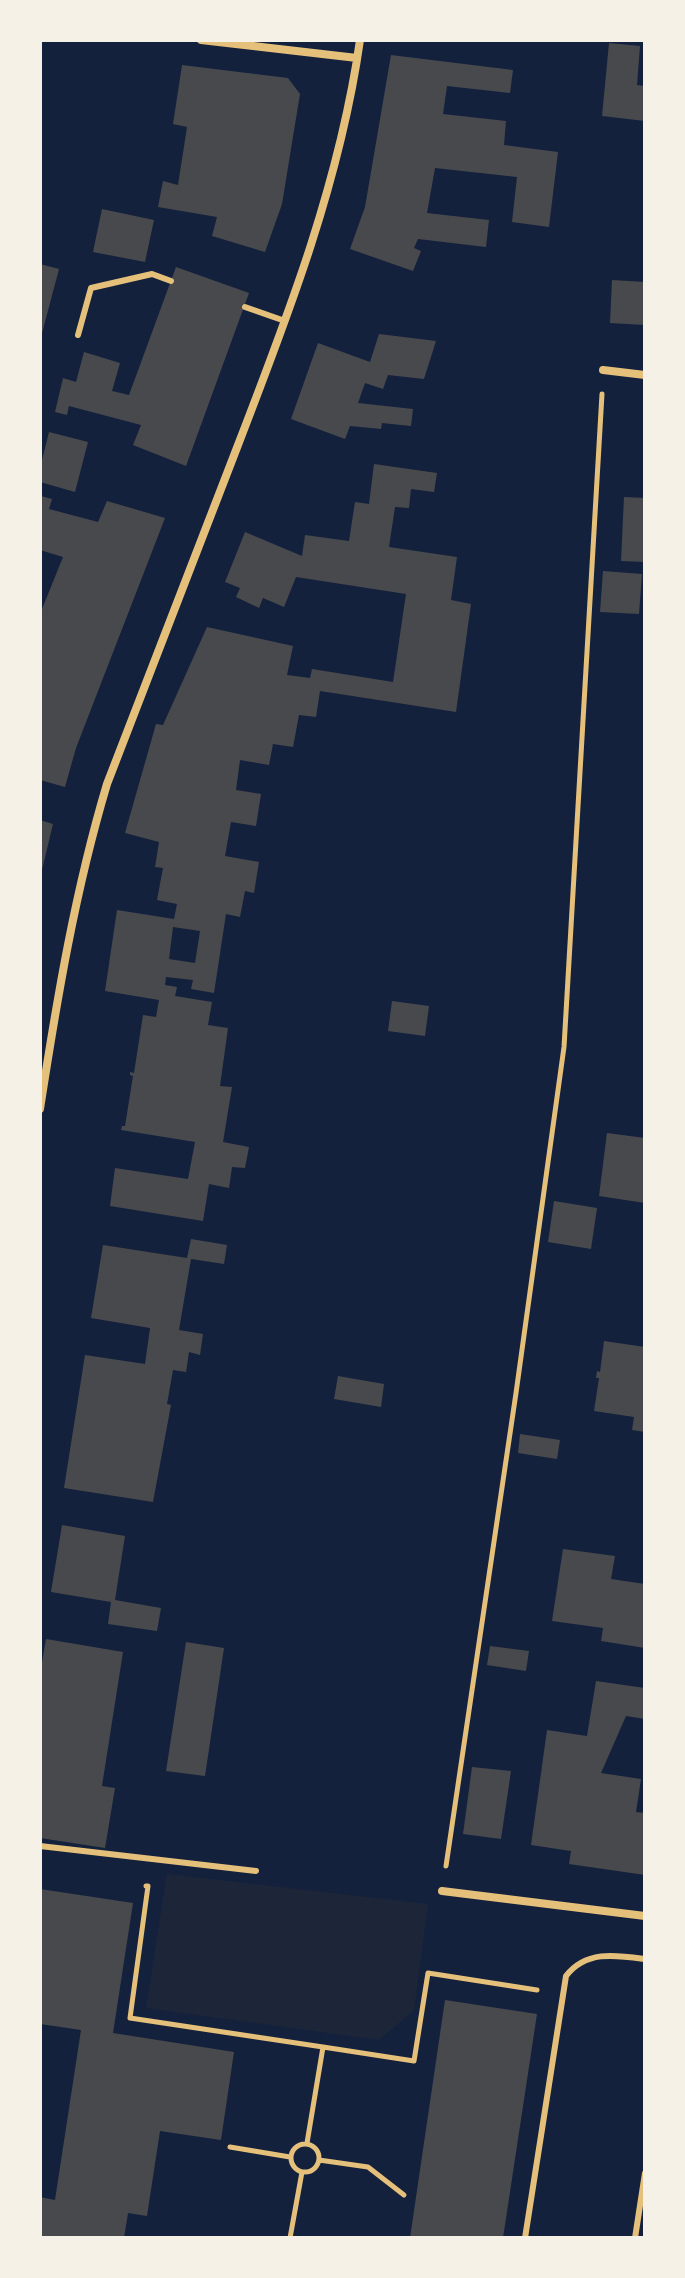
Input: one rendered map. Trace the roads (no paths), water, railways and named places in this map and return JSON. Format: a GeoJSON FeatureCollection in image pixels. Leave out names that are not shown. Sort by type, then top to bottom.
{"type":"FeatureCollection","features":[{"type":"Feature","properties":{"kind":"street"},"geometry":{"type":"LineString","coordinates":[[201,40],[357,58]]}},
{"type":"Feature","properties":{"kind":"street"},"geometry":{"type":"LineString","coordinates":[[40,1109],[72,916],[107,784],[285,321],[330,184],[360,40]]}},
{"type":"Feature","properties":{"kind":"street"},"geometry":{"type":"LineString","coordinates":[[603,370],[645,375]]}},
{"type":"Feature","properties":{"kind":"street"},"geometry":{"type":"LineString","coordinates":[[442,1891],[645,1916]]}},
{"type":"Feature","properties":{"kind":"lane"},"geometry":{"type":"LineString","coordinates":[[78,335],[91,288],[152,274],[171,281]]}},
{"type":"Feature","properties":{"kind":"lane"},"geometry":{"type":"LineString","coordinates":[[245,307],[285,321]]}},
{"type":"Feature","properties":{"kind":"lane"},"geometry":{"type":"LineString","coordinates":[[40,1846],[256,1871]]}},
{"type":"Feature","properties":{"kind":"lane"},"geometry":{"type":"LineString","coordinates":[[525,2238],[566,1976],[584,1960],[610,1955],[645,1959]]}},
{"type":"Feature","properties":{"kind":"lane"},"geometry":{"type":"LineString","coordinates":[[635,2238],[645,2173]]}}]}
